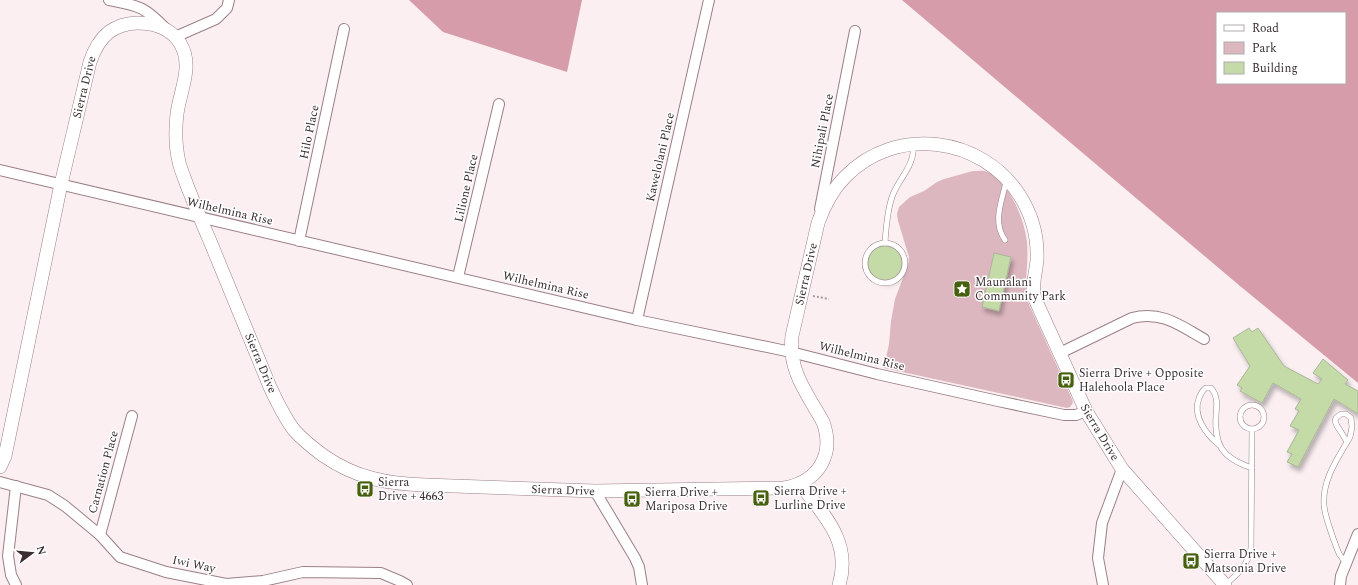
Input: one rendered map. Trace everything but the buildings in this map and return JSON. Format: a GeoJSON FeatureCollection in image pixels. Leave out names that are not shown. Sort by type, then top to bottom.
{"type":"FeatureCollection","features":[{"type":"Feature","properties":{"kind":"street"},"geometry":{"type":"LineString","coordinates":[[109,0],[135,5],[144,9],[153,15],[172,35],[216,19],[227,8],[229,0]]}},
{"type":"Feature","properties":{"kind":"street","name":"Kawelolani Place"},"geometry":{"type":"LineString","coordinates":[[637,320],[709,0]]}},
{"type":"Feature","properties":{"kind":"street","name":"Sierra Drive"},"geometry":{"type":"LineString","coordinates":[[0,467],[5,456],[61,184],[93,50],[100,40],[114,29],[133,23],[144,23],[154,25],[172,35],[180,44],[184,52],[187,70],[177,113],[175,140],[179,164],[200,218],[281,409],[295,430],[312,447],[334,462],[362,476],[400,484],[595,491],[784,488],[800,484],[811,477],[819,468],[826,453],[827,437],[823,422],[795,372],[791,352],[792,336],[814,236],[822,210],[828,198],[845,177],[855,168],[878,153],[891,148],[913,144],[931,143],[964,150],[982,159],[993,166],[1020,196],[1035,233],[1037,260],[1033,284],[1034,294],[1086,411],[1122,469],[1225,585]]}},
{"type":"Feature","properties":{"kind":"street","name":"Hilo Place"},"geometry":{"type":"LineString","coordinates":[[299,241],[344,29]]}},
{"type":"Feature","properties":{"kind":"street","name":"Nihipali Place"},"geometry":{"type":"LineString","coordinates":[[814,236],[855,31]]}},
{"type":"Feature","properties":{"kind":"street","name":"Lilione Place"},"geometry":{"type":"LineString","coordinates":[[458,277],[500,104]]}},
{"type":"Feature","properties":{"kind":"street","name":"Wilhelmina Rise"},"geometry":{"type":"LineString","coordinates":[[0,170],[637,320],[791,352],[876,374],[1064,415],[1076,415],[1086,411]]}},
{"type":"Feature","properties":{"kind":"street"},"geometry":{"type":"LineString","coordinates":[[1060,353],[1132,318],[1144,315],[1163,317],[1204,339]]}},
{"type":"Feature","properties":{"kind":"street","name":"Carnation Place"},"geometry":{"type":"LineString","coordinates":[[100,535],[132,416]]}},
{"type":"Feature","properties":{"kind":"street"},"geometry":{"type":"LineString","coordinates":[[1103,585],[1098,558],[1102,522],[1122,469]]}},
{"type":"Feature","properties":{"kind":"street","name":"Iwi Way"},"geometry":{"type":"LineString","coordinates":[[0,482],[48,495],[66,506],[100,535],[120,557],[166,572],[226,584],[262,580],[303,572],[381,573],[407,585]]}},
{"type":"Feature","properties":{"kind":"street"},"geometry":{"type":"LineString","coordinates":[[800,484],[828,520],[838,540],[842,562],[839,585]]}},
{"type":"Feature","properties":{"kind":"street"},"geometry":{"type":"LineString","coordinates":[[16,486],[8,556],[10,575],[16,585]]}},
{"type":"Feature","properties":{"kind":"street"},"geometry":{"type":"LineString","coordinates":[[595,491],[635,558],[642,577],[642,585]]}},
{"type":"Feature","properties":{"kind":"street"},"geometry":{"type":"LineString","coordinates":[[1340,585],[1341,576],[1358,534]]}},
{"type":"Feature","properties":{"kind":"lane"},"geometry":{"type":"LineString","coordinates":[[885,243],[889,208],[895,190],[912,159],[913,144]]}},
{"type":"Feature","properties":{"kind":"lane"},"geometry":{"type":"LineString","coordinates":[[1005,240],[999,230],[998,218],[1006,179]]}},
{"type":"Feature","properties":{"kind":"lane"},"geometry":{"type":"LineString","coordinates":[[885,243],[892,244],[897,247],[904,257],[905,263],[901,275],[897,279],[885,283],[873,279],[866,269],[865,263],[866,256],[873,246],[885,243]]}},
{"type":"Feature","properties":{"kind":"lane"},"geometry":{"type":"LineString","coordinates":[[1219,445],[1215,433],[1216,397],[1211,388],[1206,388],[1202,392],[1197,402],[1198,414],[1204,430],[1229,457],[1240,464],[1252,468]]}},
{"type":"Feature","properties":{"kind":"lane"},"geometry":{"type":"LineString","coordinates":[[1253,404],[1260,407],[1263,411],[1264,419],[1260,426],[1252,429],[1244,426],[1240,418],[1242,410],[1253,404]]}},
{"type":"Feature","properties":{"kind":"lane"},"geometry":{"type":"LineString","coordinates":[[1347,442],[1335,424],[1336,418],[1340,414],[1346,414],[1351,418],[1352,432],[1347,442],[1329,474],[1326,484],[1324,505],[1327,521],[1339,553],[1347,562]]}},
{"type":"Feature","properties":{"kind":"lane"},"geometry":{"type":"LineString","coordinates":[[1225,585],[1241,571],[1250,554],[1252,429]]}},
{"type":"Feature","properties":{"kind":"path"},"geometry":{"type":"LineString","coordinates":[[809,295],[829,299]]}},
{"type":"Feature","properties":{"kind":"green space","name":"Maunalani Community Park"},"geometry":{"type":"Polygon","coordinates":[[[973,171],[986,171],[996,177],[1008,191],[1017,207],[1026,233],[1027,242],[1027,300],[1072,399],[1073,403],[1070,407],[1067,408],[884,368],[895,299],[908,265],[909,257],[898,221],[897,214],[899,207],[910,197],[924,191],[937,182],[973,171]]]}},
{"type":"Feature","properties":{"kind":"shaded area"},"geometry":{"type":"Polygon","coordinates":[[[409,0],[582,0],[567,72],[443,32],[409,0]]]}},
{"type":"Feature","properties":{"kind":"shaded area"},"geometry":{"type":"Polygon","coordinates":[[[902,0],[1358,0],[1358,383],[1240,286],[902,0]]]}},
{"type":"Feature","properties":{"kind":"place","name":"Maunalani Community Park"},"geometry":{"type":"Point","coordinates":[962,289]}},
{"type":"Feature","properties":{"kind":"place","name":"Sierra Drive + Opposite Halehoola Place"},"geometry":{"type":"Point","coordinates":[1066,380]}},
{"type":"Feature","properties":{"kind":"place","name":"Sierra Drive + 4663"},"geometry":{"type":"Point","coordinates":[365,489]}},
{"type":"Feature","properties":{"kind":"place","name":"Sierra Drive + Lurline Drive"},"geometry":{"type":"Point","coordinates":[761,498]}},
{"type":"Feature","properties":{"kind":"place","name":"Sierra Drive + Mariposa Drive"},"geometry":{"type":"Point","coordinates":[632,499]}},
{"type":"Feature","properties":{"kind":"place","name":"Sierra Drive + Matsonia Drive"},"geometry":{"type":"Point","coordinates":[1191,561]}}]}
